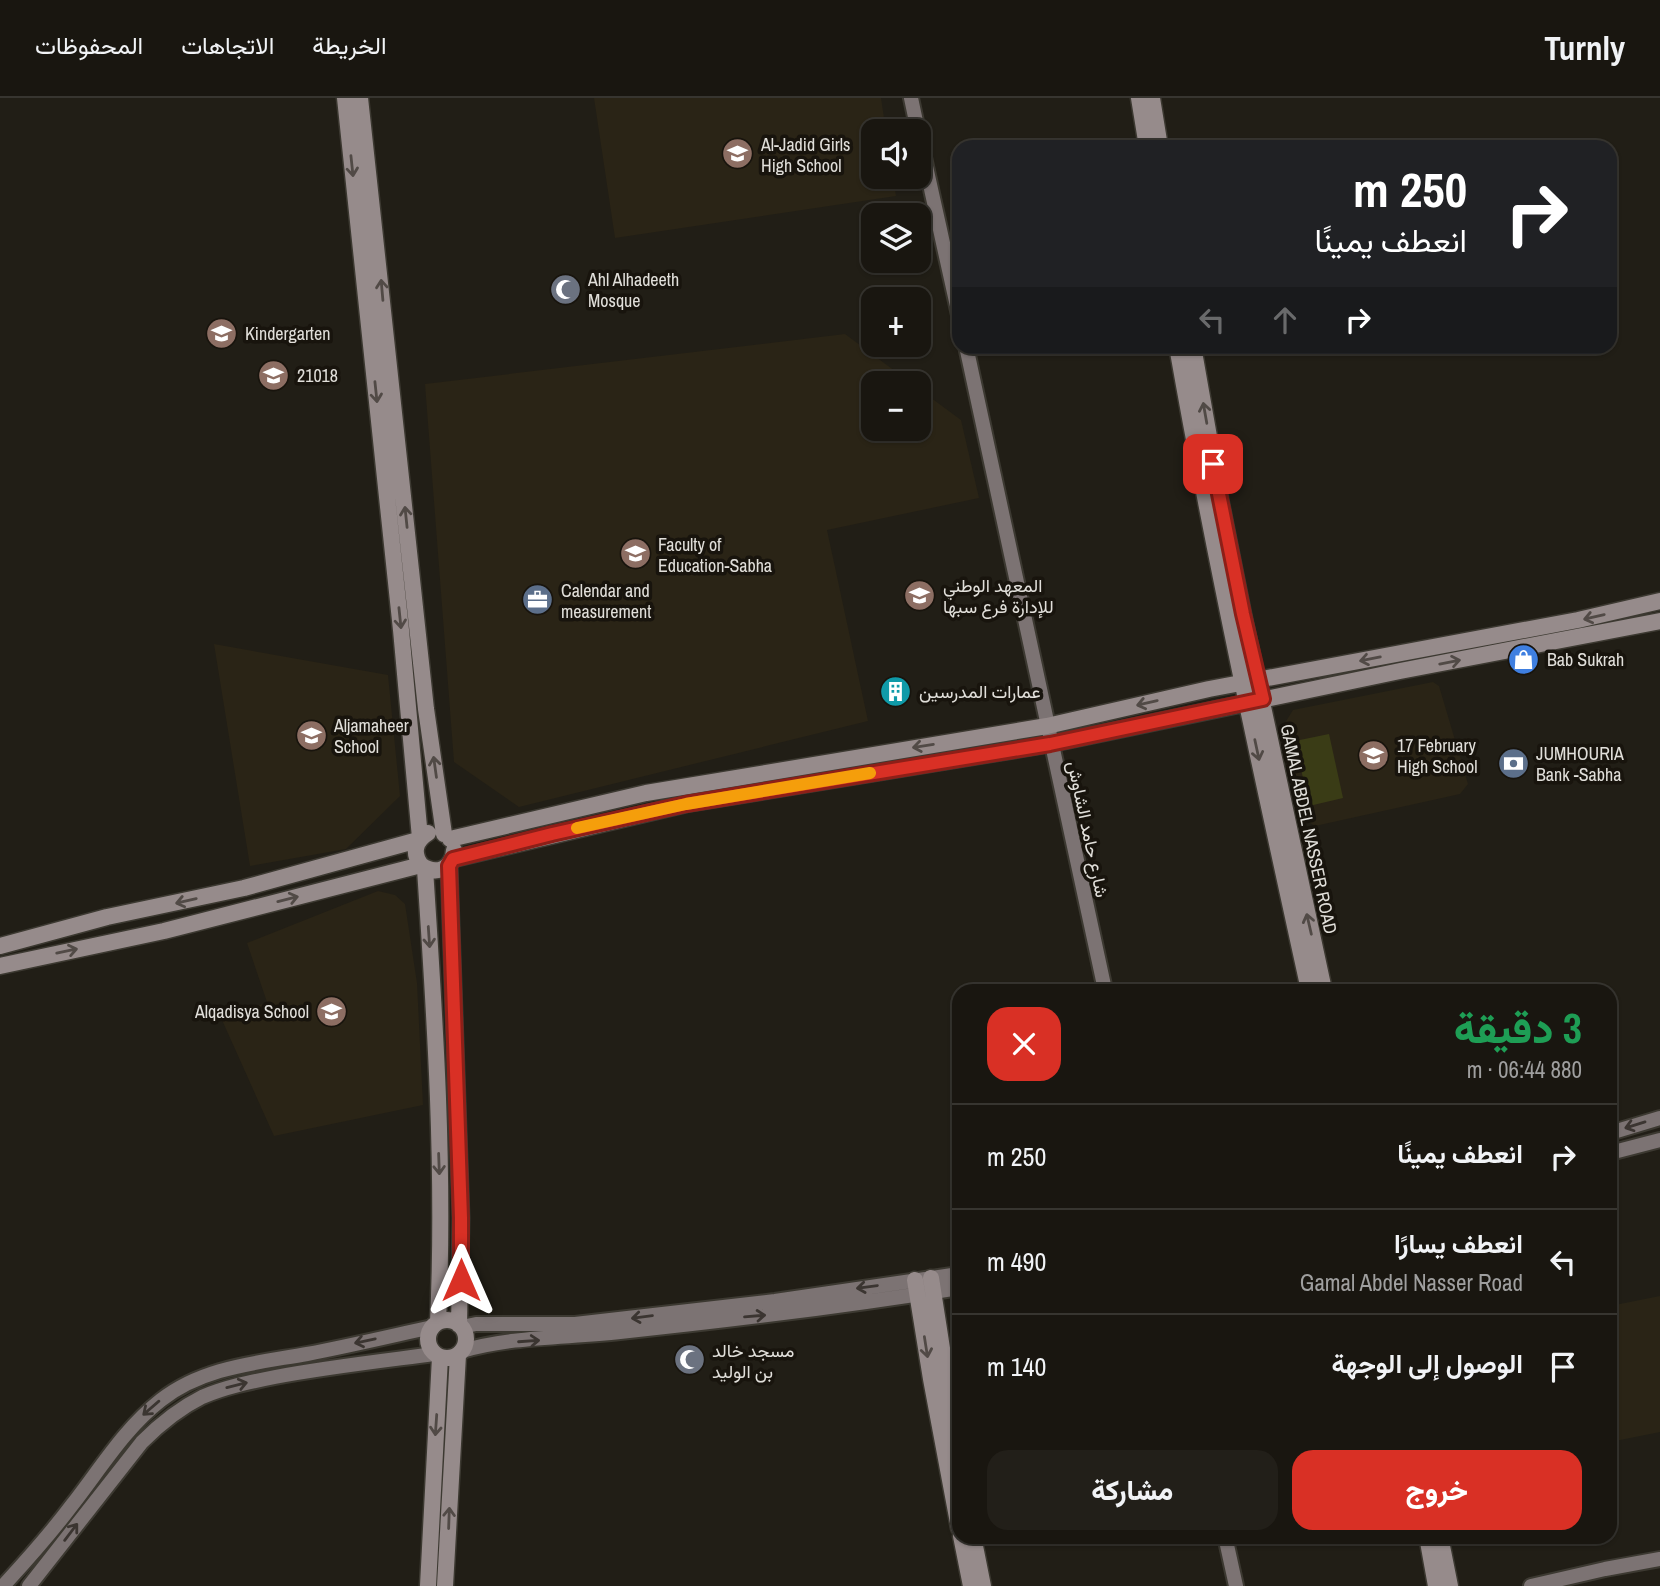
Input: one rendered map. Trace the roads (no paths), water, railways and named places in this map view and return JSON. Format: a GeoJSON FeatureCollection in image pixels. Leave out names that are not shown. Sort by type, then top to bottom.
{"type":"FeatureCollection","features":[{"type":"Feature","properties":{"kind":"main road"},"geometry":{"type":"LineString","coordinates":[[345,98],[394,555],[419,839],[415,853],[423,867],[433,1015],[442,1241],[435,1325],[428,1341],[438,1356],[428,1586]]}},
{"type":"Feature","properties":{"kind":"main road"},"geometry":{"type":"LineString","coordinates":[[360,98],[425,696],[447,836],[454,848],[451,862],[461,1218],[461,1326],[466,1343],[460,1353],[445,1586]]}},
{"type":"Feature","properties":{"kind":"main road"},"geometry":{"type":"LineString","coordinates":[[911,98],[915,119]]}},
{"type":"Feature","properties":{"kind":"main road"},"geometry":{"type":"LineString","coordinates":[[1139,98],[1146,140]]}},
{"type":"Feature","properties":{"kind":"main road"},"geometry":{"type":"LineString","coordinates":[[1152,98],[1159,140]]}},
{"type":"Feature","properties":{"kind":"main road"},"geometry":{"type":"LineString","coordinates":[[931,189],[952,284]]}},
{"type":"Feature","properties":{"kind":"main road","name":"شارع حامد الشاوش"},"geometry":{"type":"LineString","coordinates":[[968,354],[1104,984]]}},
{"type":"Feature","properties":{"kind":"main road","name":"GAMAL ABDEL NASSER ROAD"},"geometry":{"type":"LineString","coordinates":[[1178,354],[1203,488],[1250,681]]}},
{"type":"Feature","properties":{"kind":"main road","name":"GAMAL ABDEL NASSER ROAD"},"geometry":{"type":"LineString","coordinates":[[1194,354],[1250,681],[1307,984]]}},
{"type":"Feature","properties":{"kind":"main road"},"geometry":{"type":"LineString","coordinates":[[0,946],[107,917],[244,888],[419,839],[432,832],[447,836],[646,793],[1047,726],[1250,681],[1578,621],[1660,601]]}},
{"type":"Feature","properties":{"kind":"main road"},"geometry":{"type":"LineString","coordinates":[[0,966],[164,931],[423,867],[437,871],[451,862],[552,834],[686,804],[1050,744],[1660,621]]}},
{"type":"Feature","properties":{"kind":"main road","name":"GAMAL ABDEL NASSER ROAD"},"geometry":{"type":"LineString","coordinates":[[1254,701],[1290,837],[1323,984]]}},
{"type":"Feature","properties":{"kind":"main road"},"geometry":{"type":"LineString","coordinates":[[1617,1131],[1660,1118]]}},
{"type":"Feature","properties":{"kind":"main road"},"geometry":{"type":"LineString","coordinates":[[1617,1151],[1660,1140]]}},
{"type":"Feature","properties":{"kind":"main road"},"geometry":{"type":"LineString","coordinates":[[29,1586],[142,1443],[160,1424],[203,1397],[248,1382],[305,1371],[438,1356],[452,1358],[482,1345],[627,1332],[925,1286],[952,1276]]}},
{"type":"Feature","properties":{"kind":"main road"},"geometry":{"type":"LineString","coordinates":[[925,1286],[952,1422]]}},
{"type":"Feature","properties":{"kind":"main road"},"geometry":{"type":"LineString","coordinates":[[925,1286],[952,1478]]}},
{"type":"Feature","properties":{"kind":"main road"},"geometry":{"type":"LineString","coordinates":[[1,1586],[73,1504],[110,1451],[145,1413],[181,1386],[223,1370],[453,1321],[461,1326],[575,1324],[925,1286],[952,1288]]}},
{"type":"Feature","properties":{"kind":"main road"},"geometry":{"type":"LineString","coordinates":[[963,1544],[971,1586]]}},
{"type":"Feature","properties":{"kind":"main road"},"geometry":{"type":"LineString","coordinates":[[975,1544],[983,1586]]}},
{"type":"Feature","properties":{"kind":"main road"},"geometry":{"type":"LineString","coordinates":[[1227,1544],[1236,1586]]}},
{"type":"Feature","properties":{"kind":"main road"},"geometry":{"type":"LineString","coordinates":[[1428,1544],[1436,1586]]}},
{"type":"Feature","properties":{"kind":"main road"},"geometry":{"type":"LineString","coordinates":[[1442,1544],[1450,1586]]}},
{"type":"Feature","properties":{"kind":"main road"},"geometry":{"type":"LineString","coordinates":[[1531,1586],[1660,1559]]}},
{"type":"Feature","properties":{"kind":"place","name":"Al-Jadid Girls High School"},"geometry":{"type":"Point","coordinates":[738,154]}},
{"type":"Feature","properties":{"kind":"place","name":"Ahl Alhadeeth Mosque"},"geometry":{"type":"Point","coordinates":[565,289]}},
{"type":"Feature","properties":{"kind":"place","name":"Kindergarten"},"geometry":{"type":"Point","coordinates":[222,333]}},
{"type":"Feature","properties":{"kind":"place","name":"21018"},"geometry":{"type":"Point","coordinates":[274,375]}},
{"type":"Feature","properties":{"kind":"place","name":"Faculty of Education-Sabha"},"geometry":{"type":"Point","coordinates":[635,554]}},
{"type":"Feature","properties":{"kind":"place","name":"المعهد الوطني للإدارة فرع سبها"},"geometry":{"type":"Point","coordinates":[920,595]}},
{"type":"Feature","properties":{"kind":"place","name":"Calendar and measurement"},"geometry":{"type":"Point","coordinates":[538,600]}},
{"type":"Feature","properties":{"kind":"place","name":"Bab Sukrah"},"geometry":{"type":"Point","coordinates":[1524,659]}},
{"type":"Feature","properties":{"kind":"place","name":"عمارات المدرسين"},"geometry":{"type":"Point","coordinates":[896,691]}},
{"type":"Feature","properties":{"kind":"place","name":"Aljamaheer School"},"geometry":{"type":"Point","coordinates":[311,735]}},
{"type":"Feature","properties":{"kind":"place","name":"17 February High School"},"geometry":{"type":"Point","coordinates":[1374,755]}},
{"type":"Feature","properties":{"kind":"place","name":"JUMHOURIA Bank -Sabha"},"geometry":{"type":"Point","coordinates":[1513,763]}},
{"type":"Feature","properties":{"kind":"place","name":"Alqadisya School"},"geometry":{"type":"Point","coordinates":[332,1011]}},
{"type":"Feature","properties":{"kind":"place","name":"مسجد خالد بن الوليد"},"geometry":{"type":"Point","coordinates":[689,1360]}}]}
